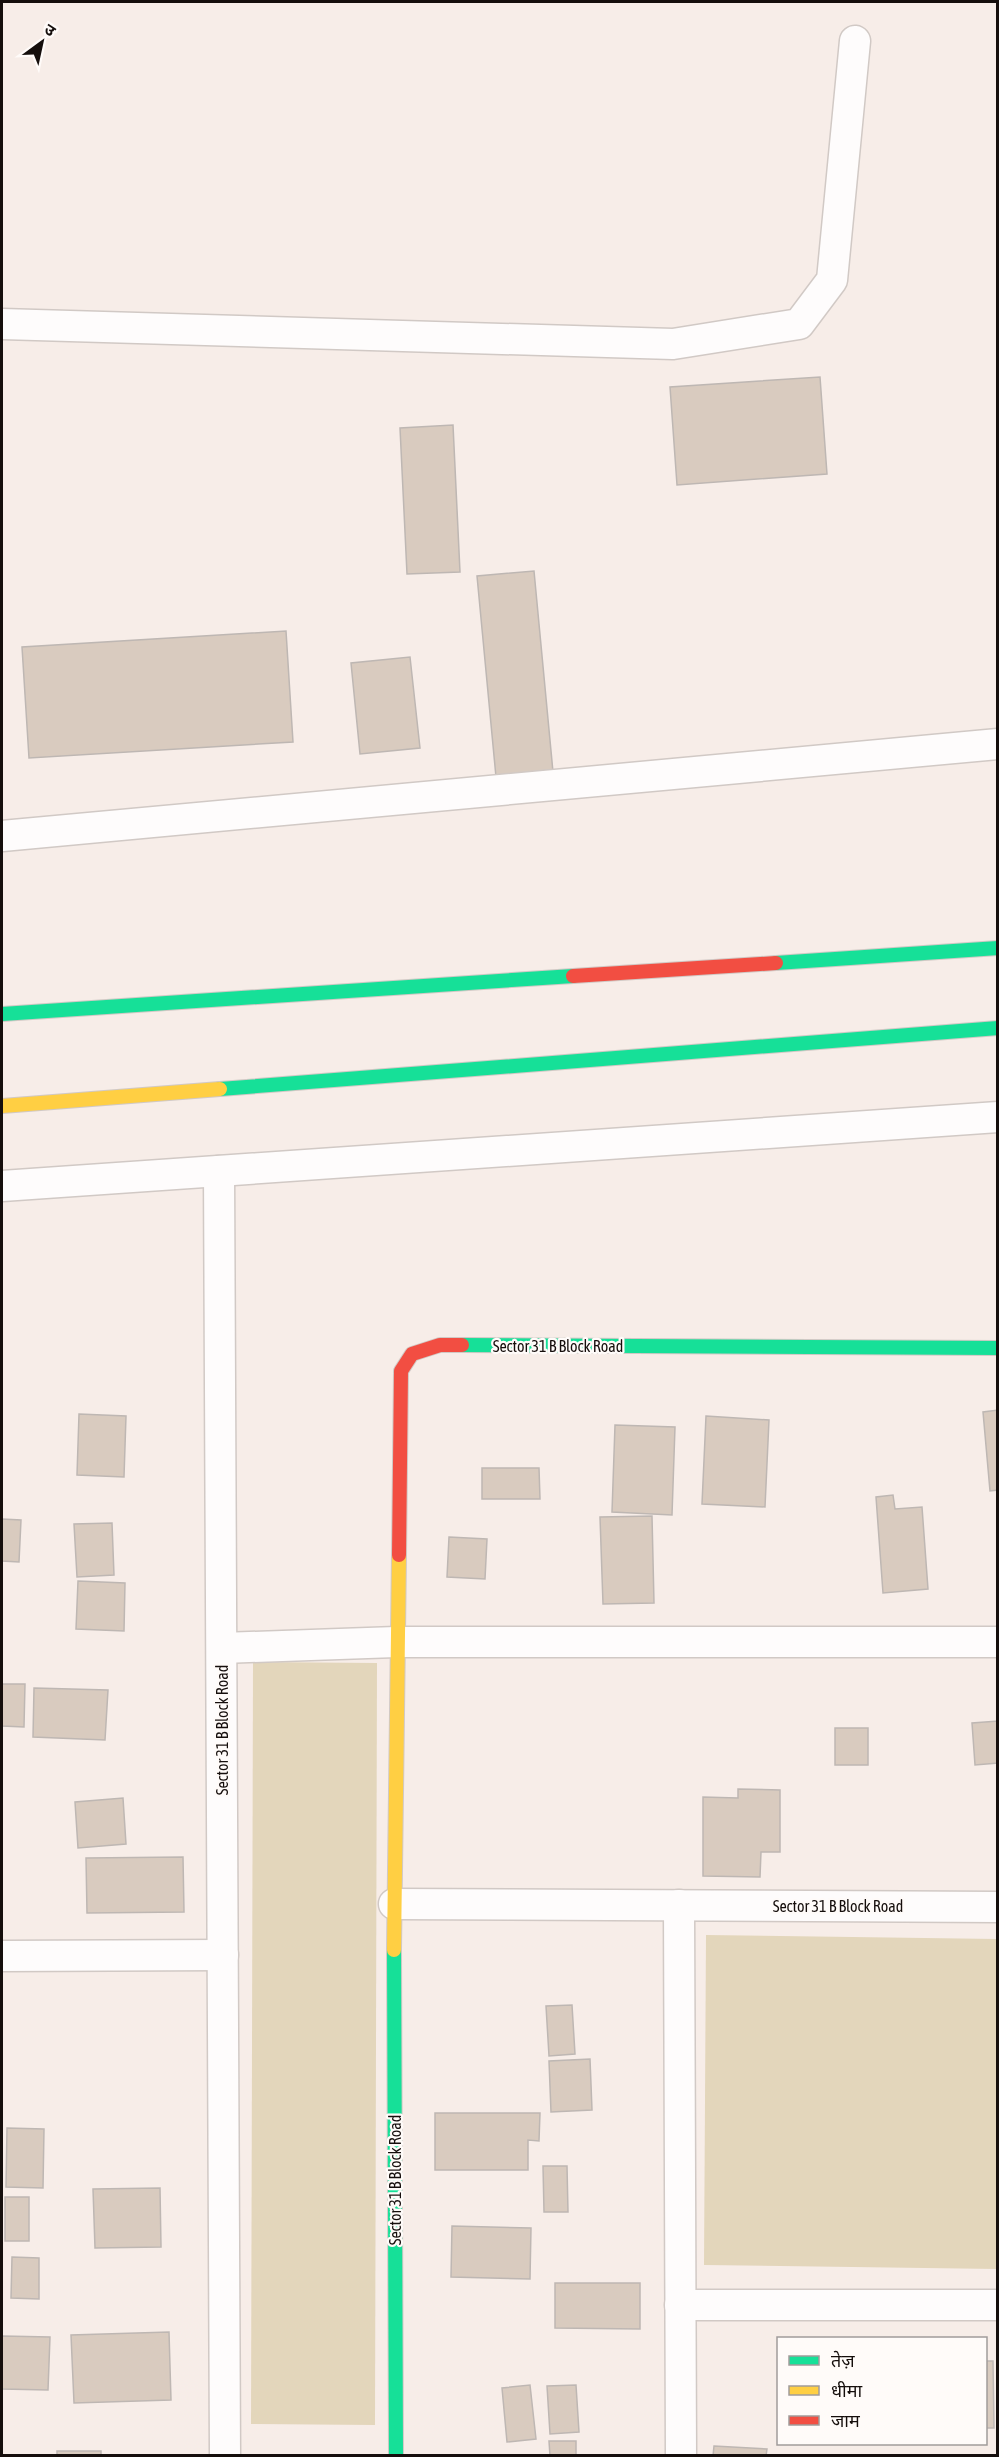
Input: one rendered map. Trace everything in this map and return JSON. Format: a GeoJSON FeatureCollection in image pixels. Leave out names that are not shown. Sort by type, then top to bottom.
{"type":"FeatureCollection","features":[{"type":"Feature","properties":{"kind":"street"},"geometry":{"type":"LineString","coordinates":[[2,324],[673,344],[798,324],[832,280],[855,41]]}},
{"type":"Feature","properties":{"kind":"street"},"geometry":{"type":"LineString","coordinates":[[2,836],[998,744]]}},
{"type":"Feature","properties":{"kind":"street"},"geometry":{"type":"LineString","coordinates":[[2,1014],[998,948]]}},
{"type":"Feature","properties":{"kind":"street"},"geometry":{"type":"LineString","coordinates":[[2,1106],[998,1028]]}},
{"type":"Feature","properties":{"kind":"street"},"geometry":{"type":"LineString","coordinates":[[2,1186],[998,1118]]}},
{"type":"Feature","properties":{"kind":"street","name":"Sector 31 B Block Road"},"geometry":{"type":"LineString","coordinates":[[219,1171],[225,2456]]}},
{"type":"Feature","properties":{"kind":"street","name":"Sector 31 B Block Road"},"geometry":{"type":"LineString","coordinates":[[396,2456],[394,1904],[401,1371],[412,1354],[440,1346],[998,1348]]}},
{"type":"Feature","properties":{"kind":"street","name":"Sector 31 B Block Road"},"geometry":{"type":"LineString","coordinates":[[222,1648],[396,1642],[998,1642]]}},
{"type":"Feature","properties":{"kind":"street","name":"Sector 31 B Block Road"},"geometry":{"type":"LineString","coordinates":[[394,1904],[998,1906]]}},
{"type":"Feature","properties":{"kind":"street"},"geometry":{"type":"LineString","coordinates":[[679,1905],[681,2456]]}},
{"type":"Feature","properties":{"kind":"street"},"geometry":{"type":"LineString","coordinates":[[2,1956],[223,1955]]}},
{"type":"Feature","properties":{"kind":"street"},"geometry":{"type":"LineString","coordinates":[[680,2305],[998,2305]]}},
{"type":"Feature","properties":{"kind":"shaded area"},"geometry":{"type":"Polygon","coordinates":[[[253,1662],[377,1663],[375,2425],[251,2424],[253,1662]]]}},
{"type":"Feature","properties":{"kind":"shaded area"},"geometry":{"type":"Polygon","coordinates":[[[706,1935],[997,1939],[997,2269],[704,2265],[706,1935]]]}},
{"type":"Feature","properties":{"kind":"building"},"geometry":{"type":"Polygon","coordinates":[[[820,377],[827,474],[677,485],[670,387],[820,377]]]}},
{"type":"Feature","properties":{"kind":"building"},"geometry":{"type":"Polygon","coordinates":[[[453,425],[460,572],[407,574],[400,428],[453,425]]]}},
{"type":"Feature","properties":{"kind":"building"},"geometry":{"type":"Polygon","coordinates":[[[534,571],[553,772],[496,777],[477,576],[534,571]]]}},
{"type":"Feature","properties":{"kind":"building"},"geometry":{"type":"Polygon","coordinates":[[[286,631],[293,742],[29,758],[22,647],[286,631]]]}},
{"type":"Feature","properties":{"kind":"building"},"geometry":{"type":"Polygon","coordinates":[[[410,657],[420,748],[360,754],[351,663],[410,657]]]}},
{"type":"Feature","properties":{"kind":"building"},"geometry":{"type":"Polygon","coordinates":[[[998,1410],[998,1490],[990,1491],[983,1412],[998,1410]]]}},
{"type":"Feature","properties":{"kind":"building"},"geometry":{"type":"Polygon","coordinates":[[[79,1414],[126,1416],[124,1477],[77,1475],[79,1414]]]}},
{"type":"Feature","properties":{"kind":"building"},"geometry":{"type":"Polygon","coordinates":[[[706,1416],[769,1420],[765,1507],[702,1504],[706,1416]]]}},
{"type":"Feature","properties":{"kind":"building"},"geometry":{"type":"Polygon","coordinates":[[[615,1425],[675,1427],[672,1515],[612,1512],[615,1425]]]}},
{"type":"Feature","properties":{"kind":"building"},"geometry":{"type":"Polygon","coordinates":[[[482,1468],[539,1468],[540,1499],[482,1499],[482,1468]]]}},
{"type":"Feature","properties":{"kind":"building"},"geometry":{"type":"Polygon","coordinates":[[[893,1495],[895,1509],[922,1507],[928,1589],[883,1593],[876,1497],[893,1495]]]}},
{"type":"Feature","properties":{"kind":"building"},"geometry":{"type":"Polygon","coordinates":[[[652,1516],[654,1603],[603,1604],[600,1517],[652,1516]]]}},
{"type":"Feature","properties":{"kind":"building"},"geometry":{"type":"Polygon","coordinates":[[[2,1519],[21,1520],[19,1562],[2,1561],[2,1519]]]}},
{"type":"Feature","properties":{"kind":"building"},"geometry":{"type":"Polygon","coordinates":[[[112,1523],[114,1575],[77,1577],[74,1524],[112,1523]]]}},
{"type":"Feature","properties":{"kind":"building"},"geometry":{"type":"Polygon","coordinates":[[[449,1537],[487,1539],[485,1579],[447,1577],[449,1537]]]}},
{"type":"Feature","properties":{"kind":"building"},"geometry":{"type":"Polygon","coordinates":[[[78,1581],[125,1583],[124,1631],[76,1629],[78,1581]]]}},
{"type":"Feature","properties":{"kind":"building"},"geometry":{"type":"Polygon","coordinates":[[[2,1684],[25,1684],[24,1727],[2,1726],[2,1684]]]}},
{"type":"Feature","properties":{"kind":"building"},"geometry":{"type":"Polygon","coordinates":[[[34,1688],[108,1690],[105,1740],[33,1737],[34,1688]]]}},
{"type":"Feature","properties":{"kind":"building"},"geometry":{"type":"Polygon","coordinates":[[[998,1721],[998,1763],[975,1765],[972,1723],[998,1721]]]}},
{"type":"Feature","properties":{"kind":"building"},"geometry":{"type":"Polygon","coordinates":[[[835,1728],[868,1728],[868,1765],[835,1765],[835,1728]]]}},
{"type":"Feature","properties":{"kind":"building"},"geometry":{"type":"Polygon","coordinates":[[[738,1789],[780,1790],[780,1852],[761,1852],[760,1877],[703,1876],[703,1797],[738,1798],[738,1789]]]}},
{"type":"Feature","properties":{"kind":"building"},"geometry":{"type":"Polygon","coordinates":[[[123,1798],[126,1844],[78,1848],[75,1802],[123,1798]]]}},
{"type":"Feature","properties":{"kind":"building"},"geometry":{"type":"Polygon","coordinates":[[[183,1857],[184,1912],[87,1913],[86,1858],[183,1857]]]}},
{"type":"Feature","properties":{"kind":"building"},"geometry":{"type":"Polygon","coordinates":[[[572,2005],[575,2054],[549,2056],[546,2006],[572,2005]]]}},
{"type":"Feature","properties":{"kind":"building"},"geometry":{"type":"Polygon","coordinates":[[[590,2059],[592,2110],[551,2112],[549,2061],[590,2059]]]}},
{"type":"Feature","properties":{"kind":"building"},"geometry":{"type":"Polygon","coordinates":[[[435,2113],[540,2113],[539,2141],[528,2140],[528,2170],[435,2170],[435,2113]]]}},
{"type":"Feature","properties":{"kind":"building"},"geometry":{"type":"Polygon","coordinates":[[[7,2128],[44,2129],[43,2188],[6,2187],[7,2128]]]}},
{"type":"Feature","properties":{"kind":"building"},"geometry":{"type":"Polygon","coordinates":[[[543,2166],[567,2166],[568,2212],[544,2212],[543,2166]]]}},
{"type":"Feature","properties":{"kind":"building"},"geometry":{"type":"Polygon","coordinates":[[[160,2188],[161,2247],[95,2248],[93,2189],[160,2188]]]}},
{"type":"Feature","properties":{"kind":"building"},"geometry":{"type":"Polygon","coordinates":[[[5,2197],[29,2197],[29,2241],[5,2241],[5,2197]]]}},
{"type":"Feature","properties":{"kind":"building"},"geometry":{"type":"Polygon","coordinates":[[[452,2226],[531,2228],[530,2279],[451,2277],[452,2226]]]}},
{"type":"Feature","properties":{"kind":"building"},"geometry":{"type":"Polygon","coordinates":[[[12,2257],[39,2258],[39,2299],[11,2298],[12,2257]]]}},
{"type":"Feature","properties":{"kind":"building"},"geometry":{"type":"Polygon","coordinates":[[[555,2283],[640,2283],[640,2329],[555,2328],[555,2283]]]}},
{"type":"Feature","properties":{"kind":"building"},"geometry":{"type":"Polygon","coordinates":[[[169,2332],[171,2400],[74,2403],[71,2335],[169,2332]]]}},
{"type":"Feature","properties":{"kind":"building"},"geometry":{"type":"Polygon","coordinates":[[[2,2336],[50,2337],[48,2390],[2,2389],[2,2336]]]}},
{"type":"Feature","properties":{"kind":"building"},"geometry":{"type":"Polygon","coordinates":[[[987,2361],[993,2361],[994,2428],[987,2428],[987,2361]]]}},
{"type":"Feature","properties":{"kind":"building"},"geometry":{"type":"Polygon","coordinates":[[[530,2385],[536,2439],[507,2442],[502,2388],[530,2385]]]}},
{"type":"Feature","properties":{"kind":"building"},"geometry":{"type":"Polygon","coordinates":[[[576,2385],[579,2432],[550,2434],[547,2386],[576,2385]]]}},
{"type":"Feature","properties":{"kind":"building"},"geometry":{"type":"Polygon","coordinates":[[[549,2441],[576,2441],[576,2456],[550,2456],[549,2441]]]}},
{"type":"Feature","properties":{"kind":"building"},"geometry":{"type":"Polygon","coordinates":[[[714,2446],[767,2449],[766,2456],[713,2456],[714,2446]]]}},
{"type":"Feature","properties":{"kind":"building"},"geometry":{"type":"Polygon","coordinates":[[[57,2451],[101,2451],[101,2456],[57,2456],[57,2451]]]}},
{"type":"Feature","properties":{"kind":"traffic: fast"},"geometry":{"type":"LineString","coordinates":[[776,963],[998,948]]}},
{"type":"Feature","properties":{"kind":"traffic: fast"},"geometry":{"type":"LineString","coordinates":[[2,1014],[573,976]]}},
{"type":"Feature","properties":{"kind":"traffic: fast"},"geometry":{"type":"LineString","coordinates":[[220,1089],[998,1028]]}},
{"type":"Feature","properties":{"kind":"traffic: fast"},"geometry":{"type":"LineString","coordinates":[[462,1345],[998,1348]]}},
{"type":"Feature","properties":{"kind":"traffic: fast"},"geometry":{"type":"LineString","coordinates":[[394,1950],[396,2456]]}},
{"type":"Feature","properties":{"kind":"traffic: slow"},"geometry":{"type":"LineString","coordinates":[[2,1106],[220,1089]]}},
{"type":"Feature","properties":{"kind":"traffic: slow"},"geometry":{"type":"LineString","coordinates":[[394,1950],[399,1555]]}},
{"type":"Feature","properties":{"kind":"traffic: jam"},"geometry":{"type":"LineString","coordinates":[[573,976],[776,963]]}},
{"type":"Feature","properties":{"kind":"traffic: jam"},"geometry":{"type":"LineString","coordinates":[[399,1555],[401,1371],[412,1354],[440,1345],[462,1345]]}}]}
